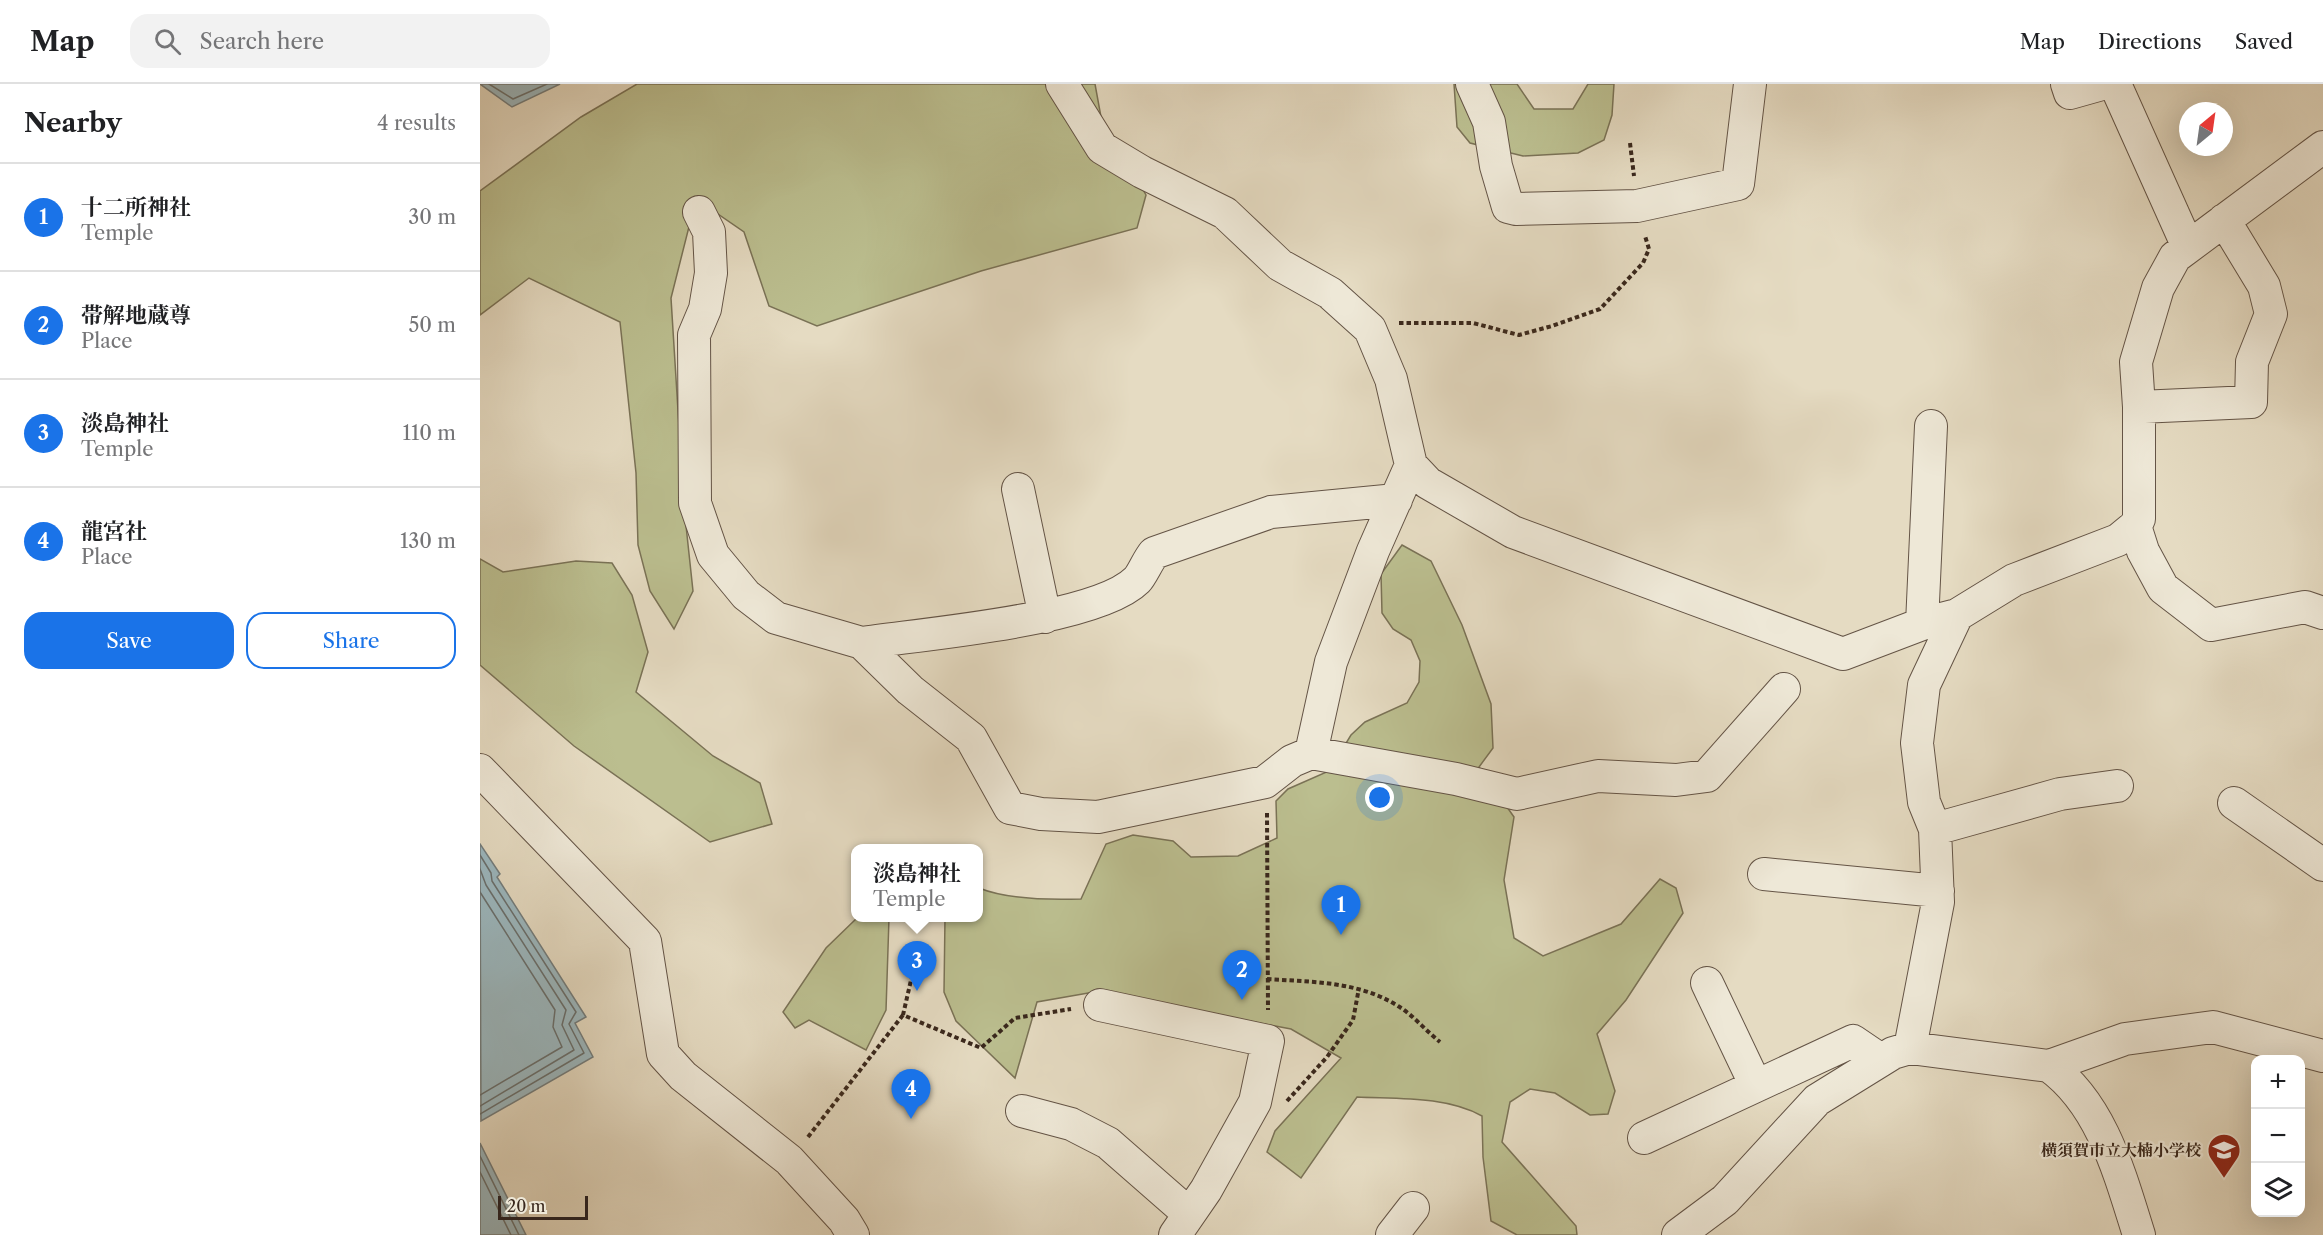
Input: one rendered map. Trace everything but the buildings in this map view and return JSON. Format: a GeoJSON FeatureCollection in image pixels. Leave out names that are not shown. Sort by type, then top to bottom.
{"type":"FeatureCollection","features":[{"type":"Feature","properties":{"kind":"street"},"geometry":{"type":"LineString","coordinates":[[1062,84],[1102,148],[1142,172],[1225,213],[1280,265],[1330,293],[1370,329],[1390,379],[1411,465],[1428,483],[1513,532],[1843,654],[1922,624],[1957,615],[2014,580],[2118,540],[2135,526],[2139,519],[2139,407],[2136,362],[2158,288],[2175,257],[2323,147]]}},
{"type":"Feature","properties":{"kind":"street"},"geometry":{"type":"LineString","coordinates":[[1472,84],[1490,122],[1496,166],[1508,207],[1637,206],[1738,184],[1750,84]]}},
{"type":"Feature","properties":{"kind":"street"},"geometry":{"type":"LineString","coordinates":[[2067,84],[2070,93],[2102,84]]}},
{"type":"Feature","properties":{"kind":"street"},"geometry":{"type":"LineString","coordinates":[[2115,84],[2188,247]]}},
{"type":"Feature","properties":{"kind":"street"},"geometry":{"type":"LineString","coordinates":[[699,212],[709,232],[711,273],[705,309],[694,335],[695,503],[713,555],[746,595],[776,618],[862,643],[1045,617],[1118,593],[1139,579],[1143,567],[1154,553],[1271,512],[1396,500]]}},
{"type":"Feature","properties":{"kind":"street"},"geometry":{"type":"LineString","coordinates":[[2139,407],[2251,402],[2252,362],[2271,314],[2264,286],[2224,220]]}},
{"type":"Feature","properties":{"kind":"street"},"geometry":{"type":"LineString","coordinates":[[1922,624],[1931,426]]}},
{"type":"Feature","properties":{"kind":"street"},"geometry":{"type":"LineString","coordinates":[[1311,753],[1331,662],[1411,465]]}},
{"type":"Feature","properties":{"kind":"street"},"geometry":{"type":"LineString","coordinates":[[1018,489],[1045,617]]}},
{"type":"Feature","properties":{"kind":"street"},"geometry":{"type":"LineString","coordinates":[[2135,526],[2143,552],[2163,588],[2211,625],[2305,608],[2323,613]]}},
{"type":"Feature","properties":{"kind":"street"},"geometry":{"type":"LineString","coordinates":[[1910,1048],[1938,902],[1935,829],[1924,802],[1917,743],[1924,684],[1957,615]]}},
{"type":"Feature","properties":{"kind":"street"},"geometry":{"type":"LineString","coordinates":[[862,643],[910,690],[971,738],[1010,808],[1041,814],[1098,817],[1265,782],[1292,761],[1311,753],[1456,779],[1517,794],[1598,776],[1676,780],[1707,776],[1784,689]]}},
{"type":"Feature","properties":{"kind":"street"},"geometry":{"type":"LineString","coordinates":[[480,770],[645,941],[663,1054],[683,1076],[789,1160],[844,1220],[853,1235]]}},
{"type":"Feature","properties":{"kind":"street"},"geometry":{"type":"LineString","coordinates":[[1935,829],[2060,794],[2117,786]]}},
{"type":"Feature","properties":{"kind":"street"},"geometry":{"type":"LineString","coordinates":[[2234,803],[2323,865]]}},
{"type":"Feature","properties":{"kind":"street"},"geometry":{"type":"LineString","coordinates":[[1764,874],[1938,891]]}},
{"type":"Feature","properties":{"kind":"street"},"geometry":{"type":"LineString","coordinates":[[1707,983],[1756,1086]]}},
{"type":"Feature","properties":{"kind":"street"},"geometry":{"type":"LineString","coordinates":[[1022,1111],[1071,1124],[1108,1143],[1181,1224],[1206,1190],[1255,1102],[1268,1041],[1100,1005]]}},
{"type":"Feature","properties":{"kind":"street"},"geometry":{"type":"LineString","coordinates":[[1678,1235],[1725,1200],[1816,1100],[1893,1053],[1910,1048],[2049,1066],[2125,1039],[2213,1027],[2323,1056]]}},
{"type":"Feature","properties":{"kind":"street"},"geometry":{"type":"LineString","coordinates":[[1644,1138],[1853,1041],[1881,1060]]}},
{"type":"Feature","properties":{"kind":"street"},"geometry":{"type":"LineString","coordinates":[[2049,1066],[2070,1081],[2085,1101],[2117,1167],[2139,1235]]}},
{"type":"Feature","properties":{"kind":"street"},"geometry":{"type":"LineString","coordinates":[[1392,1235],[1413,1208]]}},
{"type":"Feature","properties":{"kind":"path"},"geometry":{"type":"LineString","coordinates":[[1362,323],[1473,323],[1519,335],[1600,309],[1643,263]]}},
{"type":"Feature","properties":{"kind":"path"},"geometry":{"type":"LineString","coordinates":[[1265,782],[1268,1041]]}},
{"type":"Feature","properties":{"kind":"path"},"geometry":{"type":"LineString","coordinates":[[789,1160],[903,1015],[914,967]]}},
{"type":"Feature","properties":{"kind":"path"},"geometry":{"type":"LineString","coordinates":[[1267,979],[1319,982],[1359,988],[1398,1006],[1440,1042]]}},
{"type":"Feature","properties":{"kind":"path"},"geometry":{"type":"LineString","coordinates":[[1327,1057],[1353,1020],[1359,988]]}},
{"type":"Feature","properties":{"kind":"path"},"geometry":{"type":"LineString","coordinates":[[903,1015],[981,1048],[1015,1018],[1100,1005]]}},
{"type":"Feature","properties":{"kind":"green space"},"geometry":{"type":"Polygon","coordinates":[[[637,84],[1095,84],[1101,117],[1146,195],[1137,228],[981,271],[817,326],[769,306],[744,232],[696,199],[671,298],[684,507],[693,591],[674,629],[650,591],[638,545],[636,473],[620,322],[529,278],[480,315],[480,191],[581,117],[637,84]]]}},
{"type":"Feature","properties":{"kind":"green space"},"geometry":{"type":"Polygon","coordinates":[[[1454,84],[1517,84],[1534,109],[1573,109],[1588,84],[1614,84],[1612,115],[1604,140],[1578,153],[1523,156],[1470,143],[1457,127],[1454,84]]]}},
{"type":"Feature","properties":{"kind":"green space"},"geometry":{"type":"Polygon","coordinates":[[[1402,545],[1431,561],[1462,625],[1491,704],[1493,748],[1479,767],[1514,817],[1504,880],[1514,938],[1543,956],[1621,924],[1660,879],[1676,888],[1683,913],[1626,1000],[1597,1034],[1615,1091],[1608,1114],[1590,1115],[1555,1093],[1530,1089],[1510,1102],[1502,1142],[1576,1226],[1577,1235],[1517,1235],[1491,1221],[1483,1157],[1482,1116],[1453,1105],[1421,1100],[1357,1097],[1301,1178],[1267,1152],[1275,1131],[1341,1058],[1291,1029],[1094,992],[1037,1002],[1015,1078],[956,1021],[944,992],[945,922],[983,922],[983,889],[1015,897],[1081,899],[1106,844],[1133,835],[1173,841],[1191,857],[1238,856],[1277,838],[1276,801],[1288,789],[1329,771],[1351,735],[1365,722],[1407,703],[1419,682],[1420,661],[1411,640],[1393,629],[1382,613],[1381,574],[1402,545]]]}},
{"type":"Feature","properties":{"kind":"green space"},"geometry":{"type":"Polygon","coordinates":[[[480,559],[503,572],[576,561],[612,563],[632,595],[648,652],[636,692],[713,756],[760,783],[772,824],[710,842],[574,746],[480,665],[480,559]]]}},
{"type":"Feature","properties":{"kind":"green space"},"geometry":{"type":"Polygon","coordinates":[[[853,922],[889,922],[886,1010],[866,1050],[809,1020],[795,1028],[783,1012],[826,948],[853,922]]]}},
{"type":"Feature","properties":{"kind":"water"},"geometry":{"type":"Polygon","coordinates":[[[480,84],[560,84],[512,107],[480,84]]]}},
{"type":"Feature","properties":{"kind":"water"},"geometry":{"type":"Polygon","coordinates":[[[480,844],[500,874],[497,877],[586,1017],[575,1023],[593,1057],[481,1121],[480,844]]]}},
{"type":"Feature","properties":{"kind":"water"},"geometry":{"type":"Polygon","coordinates":[[[480,1143],[526,1235],[480,1235],[480,1143]]]}},
{"type":"Feature","properties":{"kind":"place","name":"十二所神社"},"geometry":{"type":"Point","coordinates":[1341,935]}},
{"type":"Feature","properties":{"kind":"place","name":"淡島神社"},"geometry":{"type":"Point","coordinates":[917,991]}},
{"type":"Feature","properties":{"kind":"place","name":"帯解地蔵尊"},"geometry":{"type":"Point","coordinates":[1242,1000]}},
{"type":"Feature","properties":{"kind":"place","name":"龍宮社"},"geometry":{"type":"Point","coordinates":[911,1119]}},
{"type":"Feature","properties":{"kind":"place","name":"横須賀市立大楠小学校"},"geometry":{"type":"Point","coordinates":[2224,1179]}}]}
